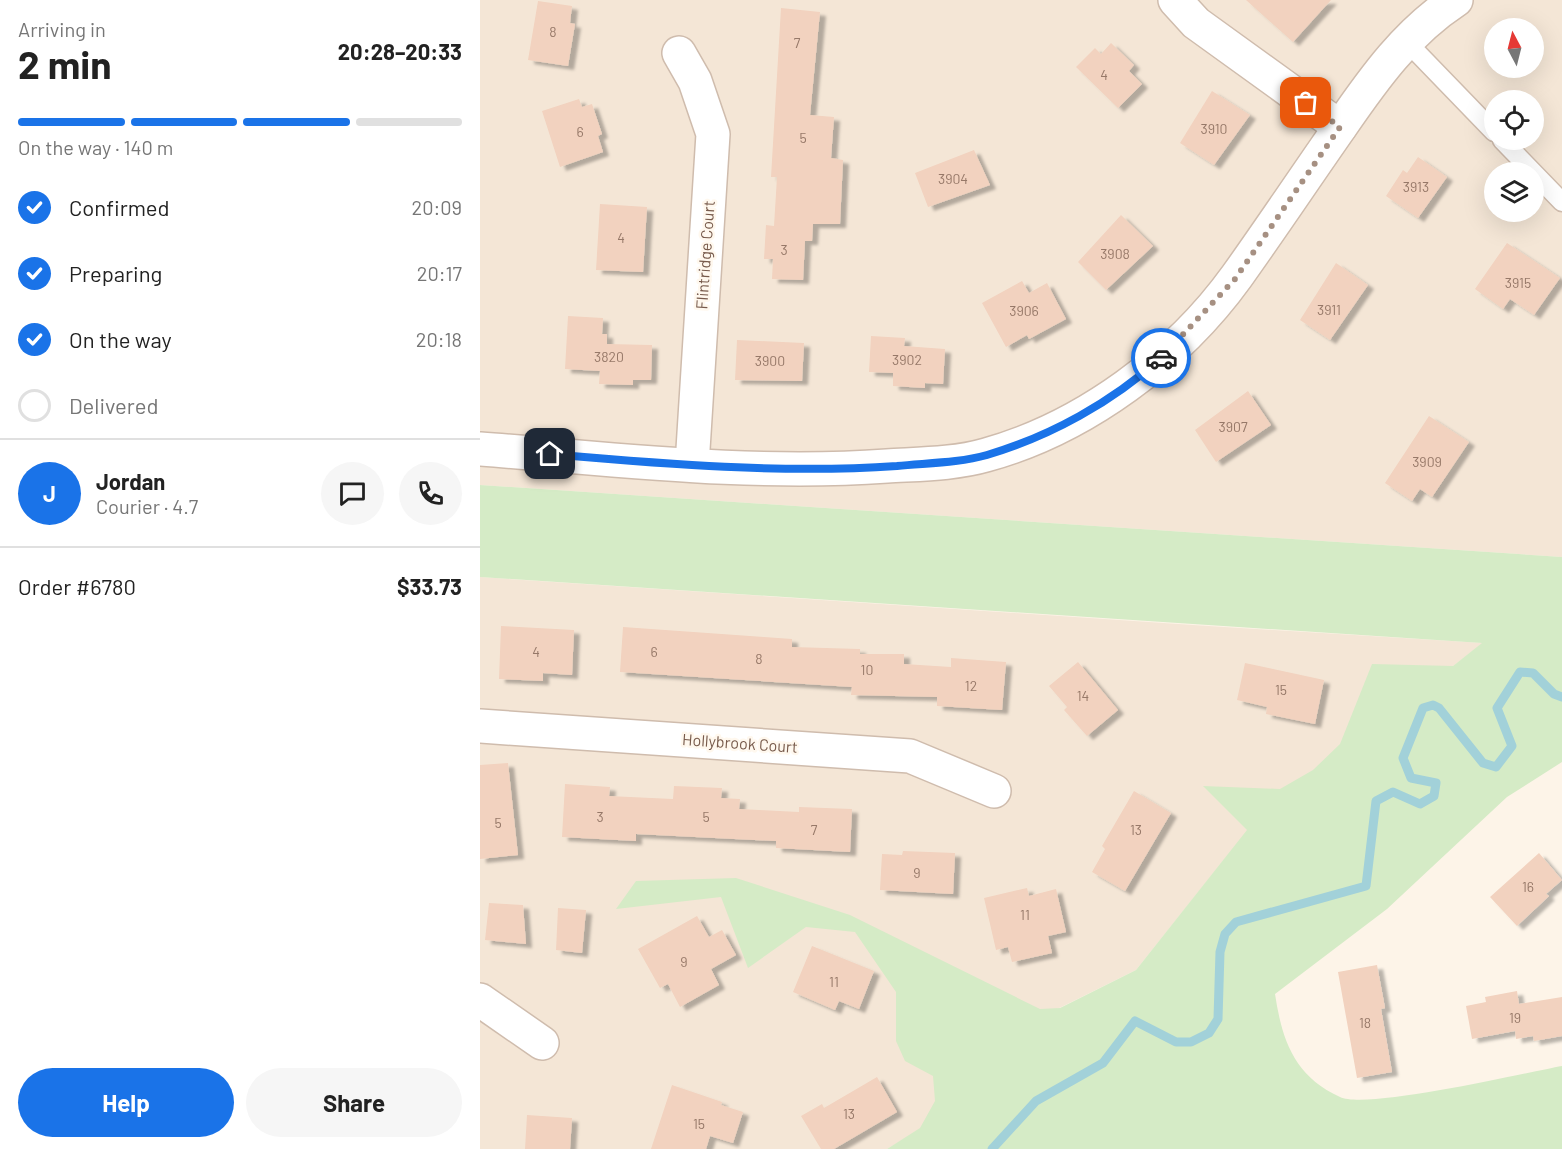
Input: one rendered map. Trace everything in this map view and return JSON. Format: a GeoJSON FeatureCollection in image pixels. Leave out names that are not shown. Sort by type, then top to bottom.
{"type":"FeatureCollection","features":[{"type":"Feature","properties":{"kind":"street"},"geometry":{"type":"LineString","coordinates":[[1175,0],[1196,23],[1340,127]]}},
{"type":"Feature","properties":{"kind":"street"},"geometry":{"type":"LineString","coordinates":[[480,449],[692,465],[827,471],[942,462],[986,455],[1040,435],[1090,410],[1135,382],[1208,310],[1235,279],[1374,77],[1406,41],[1456,0]]}},
{"type":"Feature","properties":{"kind":"street","name":"Flintridge Court"},"geometry":{"type":"LineString","coordinates":[[679,53],[695,81],[713,134],[692,465]]}},
{"type":"Feature","properties":{"kind":"street","name":"Hollybrook Court"},"geometry":{"type":"LineString","coordinates":[[480,726],[910,756],[994,791]]}},
{"type":"Feature","properties":{"kind":"street"},"geometry":{"type":"LineString","coordinates":[[480,1000],[542,1042]]}},
{"type":"Feature","properties":{"kind":"lane"},"geometry":{"type":"LineString","coordinates":[[1406,41],[1484,122]]}},
{"type":"Feature","properties":{"kind":"lane"},"geometry":{"type":"LineString","coordinates":[[1512,150],[1562,202]]}},
{"type":"Feature","properties":{"kind":"shaded area"},"geometry":{"type":"Polygon","coordinates":[[[480,0],[1562,0],[1562,557],[480,485],[480,0]]]}},
{"type":"Feature","properties":{"kind":"shaded area"},"geometry":{"type":"Polygon","coordinates":[[[480,577],[1483,643],[1259,816],[1136,970],[1027,1024],[990,1088],[887,1149],[480,1149],[480,577]]]}},
{"type":"Feature","properties":{"kind":"green space"},"geometry":{"type":"Polygon","coordinates":[[[480,485],[1562,557],[1562,762],[1507,797],[1387,909],[1275,994],[1282,1027],[1293,1055],[1311,1079],[1340,1097],[1356,1100],[1412,1095],[1562,1066],[1562,1149],[887,1149],[920,1128],[935,1101],[933,1076],[905,1061],[896,1041],[896,992],[855,932],[806,927],[748,968],[721,897],[616,909],[636,881],[736,878],[850,915],[1040,1009],[1060,1008],[1136,970],[1247,830],[1203,786],[1280,789],[1313,770],[1340,744],[1372,664],[1453,666],[1482,643],[480,577],[480,485]]]}},
{"type":"Feature","properties":{"kind":"building"},"geometry":{"type":"Polygon","coordinates":[[[1246,0],[1331,0],[1293,42],[1246,0]]]}},
{"type":"Feature","properties":{"kind":"building"},"geometry":{"type":"Polygon","coordinates":[[[538,1],[572,6],[570,23],[575,24],[568,66],[528,60],[538,1]]]}},
{"type":"Feature","properties":{"kind":"building"},"geometry":{"type":"Polygon","coordinates":[[[781,8],[820,12],[810,115],[834,117],[831,158],[843,160],[840,224],[813,224],[812,241],[805,241],[803,280],[772,279],[773,259],[764,259],[766,225],[774,226],[777,177],[771,177],[781,8]]]}},
{"type":"Feature","properties":{"kind":"building"},"geometry":{"type":"Polygon","coordinates":[[[1111,43],[1134,65],[1129,71],[1142,84],[1118,108],[1076,67],[1095,48],[1101,54],[1111,43]]]}},
{"type":"Feature","properties":{"kind":"building"},"geometry":{"type":"Polygon","coordinates":[[[1212,91],[1250,115],[1214,165],[1180,143],[1212,91]]]}},
{"type":"Feature","properties":{"kind":"building"},"geometry":{"type":"Polygon","coordinates":[[[579,99],[582,107],[592,104],[602,134],[598,136],[603,152],[560,167],[542,111],[579,99]]]}},
{"type":"Feature","properties":{"kind":"building"},"geometry":{"type":"Polygon","coordinates":[[[974,150],[990,185],[928,207],[915,173],[974,150]]]}},
{"type":"Feature","properties":{"kind":"building"},"geometry":{"type":"Polygon","coordinates":[[[1418,157],[1447,177],[1418,218],[1386,196],[1403,170],[1407,173],[1418,157]]]}},
{"type":"Feature","properties":{"kind":"building"},"geometry":{"type":"Polygon","coordinates":[[[600,204],[647,207],[643,272],[596,270],[600,204]]]}},
{"type":"Feature","properties":{"kind":"building"},"geometry":{"type":"Polygon","coordinates":[[[1121,215],[1153,246],[1106,290],[1078,262],[1121,215]]]}},
{"type":"Feature","properties":{"kind":"building"},"geometry":{"type":"Polygon","coordinates":[[[1507,243],[1560,278],[1534,315],[1510,299],[1503,309],[1475,289],[1507,243]]]}},
{"type":"Feature","properties":{"kind":"building"},"geometry":{"type":"Polygon","coordinates":[[[1336,263],[1368,285],[1330,340],[1300,320],[1336,263]]]}},
{"type":"Feature","properties":{"kind":"building"},"geometry":{"type":"Polygon","coordinates":[[[1022,281],[1029,293],[1047,283],[1066,319],[1029,339],[1027,335],[1006,347],[982,303],[1022,281]]]}},
{"type":"Feature","properties":{"kind":"building"},"geometry":{"type":"Polygon","coordinates":[[[568,316],[603,318],[602,334],[607,334],[607,344],[652,345],[651,380],[633,380],[633,385],[599,384],[600,371],[565,369],[568,316]]]}},
{"type":"Feature","properties":{"kind":"building"},"geometry":{"type":"Polygon","coordinates":[[[871,336],[905,338],[904,346],[945,349],[943,384],[925,383],[925,388],[893,386],[893,373],[869,372],[871,336]]]}},
{"type":"Feature","properties":{"kind":"building"},"geometry":{"type":"Polygon","coordinates":[[[737,340],[804,343],[802,381],[735,380],[737,340]]]}},
{"type":"Feature","properties":{"kind":"building"},"geometry":{"type":"Polygon","coordinates":[[[1248,391],[1271,425],[1216,462],[1195,430],[1248,391]]]}},
{"type":"Feature","properties":{"kind":"building"},"geometry":{"type":"Polygon","coordinates":[[[1429,416],[1469,442],[1432,497],[1420,489],[1412,501],[1385,483],[1429,416]]]}},
{"type":"Feature","properties":{"kind":"building"},"geometry":{"type":"Polygon","coordinates":[[[501,626],[574,630],[572,675],[543,673],[543,681],[499,679],[501,626]]]}},
{"type":"Feature","properties":{"kind":"building"},"geometry":{"type":"Polygon","coordinates":[[[623,627],[792,639],[792,647],[860,649],[860,654],[904,654],[904,664],[951,667],[951,658],[1006,662],[1002,710],[937,706],[937,697],[851,695],[852,687],[620,672],[623,627]]]}},
{"type":"Feature","properties":{"kind":"building"},"geometry":{"type":"Polygon","coordinates":[[[1078,662],[1118,710],[1087,736],[1064,710],[1067,707],[1049,686],[1078,662]]]}},
{"type":"Feature","properties":{"kind":"building"},"geometry":{"type":"Polygon","coordinates":[[[1245,663],[1324,680],[1315,724],[1266,714],[1267,707],[1237,700],[1245,663]]]}},
{"type":"Feature","properties":{"kind":"building"},"geometry":{"type":"Polygon","coordinates":[[[508,763],[518,855],[480,859],[480,765],[508,763]]]}},
{"type":"Feature","properties":{"kind":"building"},"geometry":{"type":"Polygon","coordinates":[[[565,784],[610,787],[609,796],[673,799],[674,786],[722,788],[721,798],[740,799],[739,809],[799,812],[799,807],[852,809],[850,852],[776,848],[776,841],[636,834],[636,841],[562,837],[565,784]]]}},
{"type":"Feature","properties":{"kind":"building"},"geometry":{"type":"Polygon","coordinates":[[[1134,791],[1171,813],[1125,891],[1092,872],[1105,849],[1102,846],[1134,791]]]}},
{"type":"Feature","properties":{"kind":"building"},"geometry":{"type":"Polygon","coordinates":[[[903,851],[955,853],[953,894],[880,890],[882,854],[902,855],[903,851]]]}},
{"type":"Feature","properties":{"kind":"building"},"geometry":{"type":"Polygon","coordinates":[[[1539,853],[1562,880],[1546,894],[1549,896],[1517,926],[1490,897],[1539,853]]]}},
{"type":"Feature","properties":{"kind":"building"},"geometry":{"type":"Polygon","coordinates":[[[1027,888],[1029,896],[1056,889],[1066,932],[1048,936],[1052,953],[1012,962],[1008,947],[996,950],[984,898],[1027,888]]]}},
{"type":"Feature","properties":{"kind":"building"},"geometry":{"type":"Polygon","coordinates":[[[489,903],[523,905],[526,944],[485,940],[489,903]]]}},
{"type":"Feature","properties":{"kind":"building"},"geometry":{"type":"Polygon","coordinates":[[[558,908],[586,910],[582,953],[556,950],[558,908]]]}},
{"type":"Feature","properties":{"kind":"building"},"geometry":{"type":"Polygon","coordinates":[[[697,916],[709,937],[722,930],[736,955],[711,969],[719,985],[680,1007],[668,984],[660,988],[638,949],[697,916]]]}},
{"type":"Feature","properties":{"kind":"building"},"geometry":{"type":"Polygon","coordinates":[[[812,946],[874,971],[859,1009],[839,1001],[835,1010],[793,992],[812,946]]]}},
{"type":"Feature","properties":{"kind":"building"},"geometry":{"type":"Polygon","coordinates":[[[1377,965],[1385,1008],[1381,1009],[1392,1072],[1357,1078],[1338,972],[1377,965]]]}},
{"type":"Feature","properties":{"kind":"building"},"geometry":{"type":"Polygon","coordinates":[[[1517,991],[1519,1004],[1562,997],[1562,1036],[1534,1041],[1533,1036],[1516,1039],[1515,1031],[1472,1039],[1466,1006],[1486,1002],[1485,997],[1517,991]]]}},
{"type":"Feature","properties":{"kind":"building"},"geometry":{"type":"Polygon","coordinates":[[[877,1077],[897,1112],[834,1149],[821,1149],[801,1116],[822,1104],[824,1108],[877,1077]]]}},
{"type":"Feature","properties":{"kind":"building"},"geometry":{"type":"Polygon","coordinates":[[[672,1085],[722,1102],[721,1105],[743,1112],[733,1143],[710,1136],[706,1149],[651,1149],[672,1085]]]}},
{"type":"Feature","properties":{"kind":"building"},"geometry":{"type":"Polygon","coordinates":[[[527,1115],[572,1118],[570,1149],[525,1149],[527,1115]]]}},
{"type":"Feature","properties":{"kind":"waterway"},"geometry":{"type":"LineString","coordinates":[[992,1149],[1036,1101],[1103,1063],[1135,1021],[1176,1042],[1191,1042],[1209,1033],[1218,1019],[1220,952],[1225,934],[1236,922],[1366,886],[1376,801],[1393,792],[1420,804],[1434,796],[1436,783],[1411,778],[1403,758],[1423,708],[1433,705],[1439,708],[1483,763],[1496,767],[1512,746],[1497,708],[1520,672],[1533,673],[1554,694],[1562,697]]}},
{"type":"Feature","properties":{"kind":"way so far"},"geometry":{"type":"LineString","coordinates":[[1161,358],[1235,279],[1340,127],[1306,103]]}},
{"type":"Feature","properties":{"kind":"route"},"geometry":{"type":"LineString","coordinates":[[550,454],[692,465],[827,471],[942,462],[986,455],[1040,435],[1090,410],[1135,382],[1161,358]]}}]}
